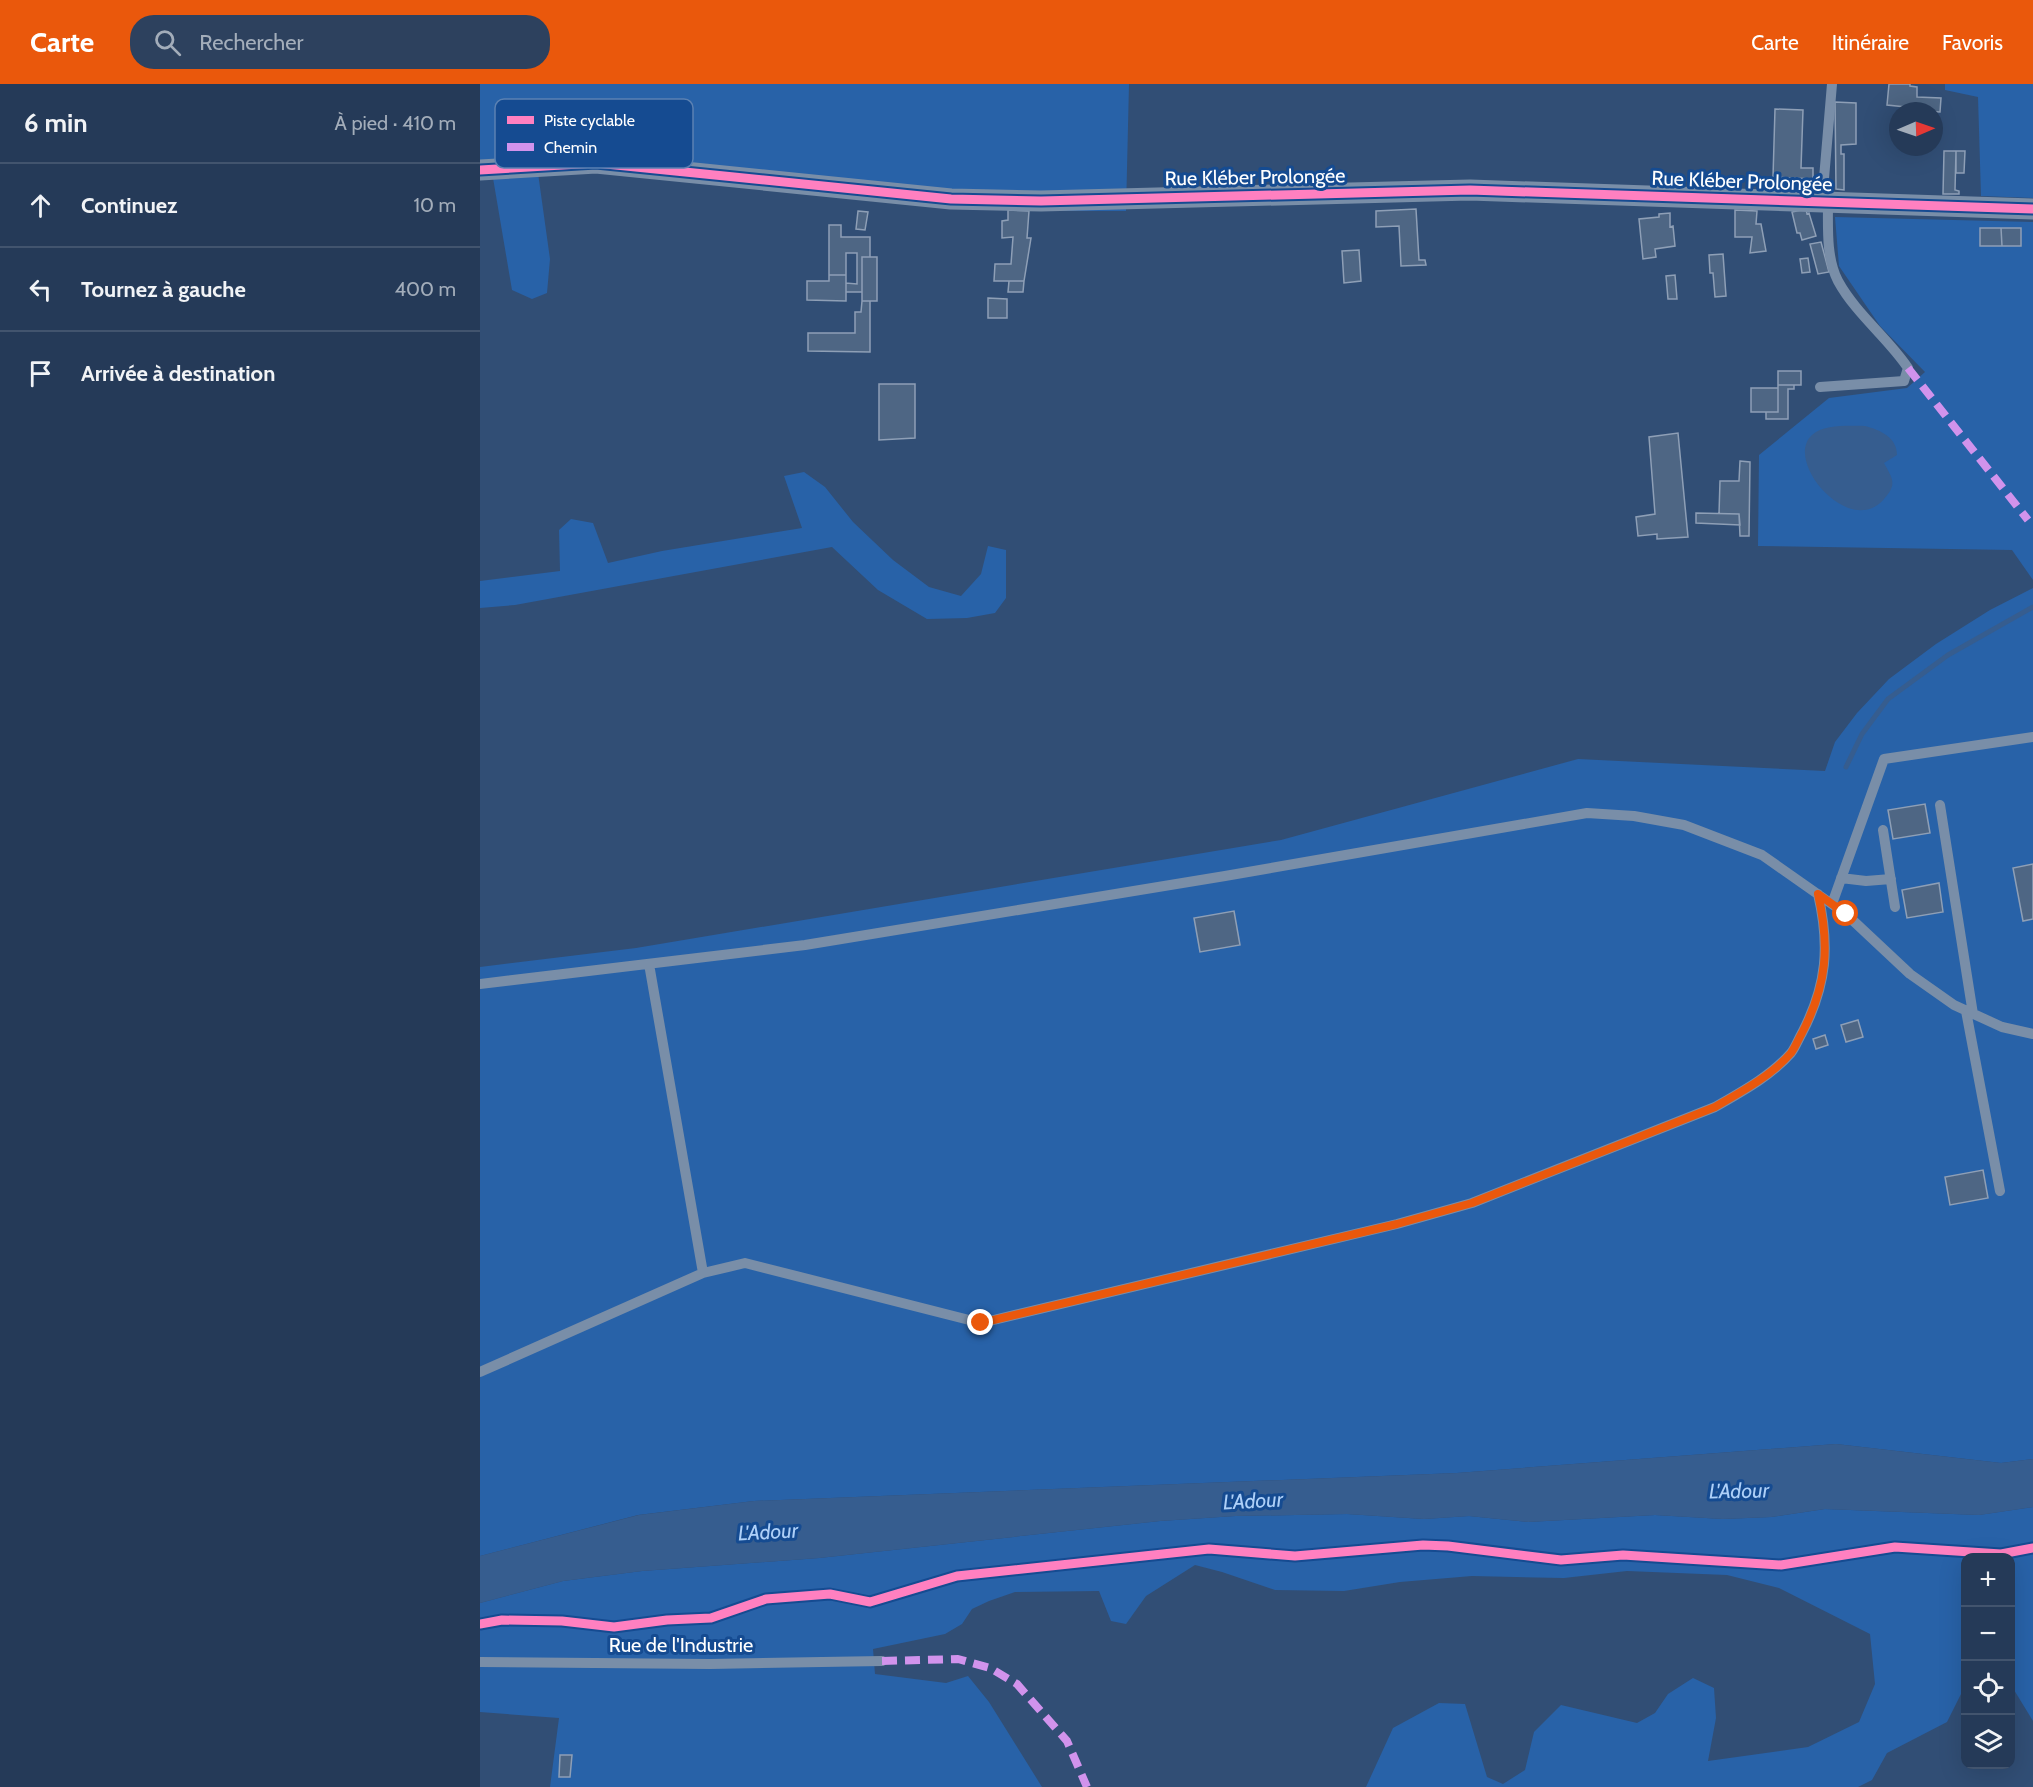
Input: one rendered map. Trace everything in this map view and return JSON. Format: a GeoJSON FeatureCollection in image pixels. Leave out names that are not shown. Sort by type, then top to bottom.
{"type":"FeatureCollection","features":[{"type":"Feature","properties":{"kind":"street","name":"Rue Kléber Prolongée"},"geometry":{"type":"LineString","coordinates":[[480,170],[513,168]]}},
{"type":"Feature","properties":{"kind":"street","name":"Rue Kléber Prolongée"},"geometry":{"type":"LineString","coordinates":[[645,168],[951,199],[1041,201],[1470,190],[2033,209]]}},
{"type":"Feature","properties":{"kind":"lane"},"geometry":{"type":"LineString","coordinates":[[1820,387],[1904,381],[1908,369],[1838,280],[1829,246],[1825,202],[1832,84]]}},
{"type":"Feature","properties":{"kind":"lane"},"geometry":{"type":"LineString","coordinates":[[1832,904],[1884,759],[2033,737]]}},
{"type":"Feature","properties":{"kind":"lane"},"geometry":{"type":"LineString","coordinates":[[1940,805],[1970,1012],[2000,1191]]}},
{"type":"Feature","properties":{"kind":"lane"},"geometry":{"type":"LineString","coordinates":[[480,984],[805,945],[1226,876],[1587,813],[1634,816],[1683,825],[1762,855],[1846,914],[1910,974],[1954,1005],[2002,1028],[2033,1034]]}},
{"type":"Feature","properties":{"kind":"lane"},"geometry":{"type":"LineString","coordinates":[[1883,830],[1895,907]]}},
{"type":"Feature","properties":{"kind":"lane"},"geometry":{"type":"LineString","coordinates":[[1841,878],[1866,881],[1891,879]]}},
{"type":"Feature","properties":{"kind":"lane"},"geometry":{"type":"LineString","coordinates":[[480,1372],[703,1273],[746,1263],[981,1323],[1397,1224],[1472,1203],[1715,1107],[1743,1091],[1791,1053],[1808,1021],[1824,975],[1825,925],[1818,894]]}},
{"type":"Feature","properties":{"kind":"lane"},"geometry":{"type":"LineString","coordinates":[[649,964],[703,1273]]}},
{"type":"Feature","properties":{"kind":"lane","name":"Rue de l'Industrie"},"geometry":{"type":"LineString","coordinates":[[480,1662],[710,1664],[882,1661]]}},
{"type":"Feature","properties":{"kind":"shaded area"},"geometry":{"type":"Polygon","coordinates":[[[480,84],[1129,84],[1126,211],[1044,211],[602,168],[693,168],[693,99],[495,99],[495,168],[583,168],[538,173],[550,259],[547,293],[532,299],[512,290],[493,178],[480,179],[480,84]]]}},
{"type":"Feature","properties":{"kind":"shaded area"},"geometry":{"type":"Polygon","coordinates":[[[1945,84],[2033,84],[2033,198],[1981,196],[1978,97],[1945,90],[1945,84]]]}},
{"type":"Feature","properties":{"kind":"shaded area"},"geometry":{"type":"Polygon","coordinates":[[[1835,217],[2033,222],[2033,580],[2012,550],[1758,546],[1759,455],[1829,398],[1907,388],[1925,372],[1880,326],[1839,266],[1835,217]]]}},
{"type":"Feature","properties":{"kind":"shaded area"},"geometry":{"type":"Polygon","coordinates":[[[804,472],[825,487],[853,522],[893,560],[929,587],[961,596],[981,574],[988,546],[1006,550],[1006,598],[995,613],[967,618],[927,619],[878,590],[832,547],[515,605],[480,608],[480,581],[560,571],[559,530],[571,519],[593,523],[608,563],[662,551],[802,528],[784,476],[804,472]]]}},
{"type":"Feature","properties":{"kind":"shaded area"},"geometry":{"type":"Polygon","coordinates":[[[2033,588],[2033,1459],[2001,1463],[1836,1444],[1457,1473],[754,1501],[638,1515],[480,1556],[480,967],[636,948],[1281,840],[1578,759],[1825,771],[1835,742],[1857,713],[1889,679],[1936,644],[1990,610],[2033,588]]]}},
{"type":"Feature","properties":{"kind":"shaded area"},"geometry":{"type":"Polygon","coordinates":[[[2033,1507],[2033,1721],[2015,1692],[2015,1553],[1961,1553],[1961,1694],[1947,1722],[1887,1753],[1872,1780],[1858,1787],[1366,1787],[1393,1728],[1439,1703],[1465,1704],[1487,1777],[1503,1784],[1525,1770],[1534,1732],[1561,1705],[1637,1723],[1655,1713],[1668,1694],[1693,1678],[1714,1688],[1716,1718],[1708,1761],[1808,1747],[1859,1722],[1875,1684],[1870,1634],[1779,1588],[1727,1575],[1627,1571],[1564,1578],[1472,1576],[1400,1582],[1344,1591],[1275,1590],[1195,1565],[1146,1596],[1126,1624],[1111,1621],[1099,1591],[1015,1592],[972,1609],[962,1624],[945,1634],[873,1649],[875,1674],[946,1683],[968,1676],[989,1702],[1042,1787],[550,1787],[559,1718],[480,1712],[480,1603],[563,1581],[642,1571],[819,1558],[1160,1521],[1235,1516],[1347,1514],[1424,1519],[1469,1516],[1528,1522],[1655,1515],[1723,1519],[1771,1517],[1825,1509],[1979,1515],[2033,1507]]]}},
{"type":"Feature","properties":{"kind":"water"},"geometry":{"type":"Polygon","coordinates":[[[1837,426],[1865,426],[1887,435],[1894,443],[1897,455],[1884,463],[1892,481],[1888,494],[1870,509],[1854,510],[1824,492],[1806,462],[1805,447],[1817,431],[1837,426]]]}},
{"type":"Feature","properties":{"kind":"water","name":"L'Adour"},"geometry":{"type":"Polygon","coordinates":[[[1836,1444],[2001,1463],[2033,1459],[2033,1507],[1979,1515],[1825,1509],[1771,1517],[1723,1519],[1655,1515],[1528,1522],[1469,1516],[1424,1519],[1347,1514],[1235,1516],[1160,1521],[819,1558],[642,1571],[563,1581],[480,1603],[480,1556],[639,1515],[754,1501],[1457,1473],[1836,1444]]]}},
{"type":"Feature","properties":{"kind":"building"},"geometry":{"type":"Polygon","coordinates":[[[1889,84],[1910,84],[1910,86],[1917,87],[1917,97],[1941,98],[1941,102],[1889,102],[1887,105],[1889,84]]]}},
{"type":"Feature","properties":{"kind":"building"},"geometry":{"type":"Polygon","coordinates":[[[1835,102],[1856,103],[1856,144],[1841,145],[1841,154],[1844,154],[1844,190],[1836,189],[1835,102]]]}},
{"type":"Feature","properties":{"kind":"building"},"geometry":{"type":"Polygon","coordinates":[[[1775,109],[1803,110],[1801,168],[1813,168],[1813,179],[1773,177],[1775,109]]]}},
{"type":"Feature","properties":{"kind":"building"},"geometry":{"type":"Polygon","coordinates":[[[1944,151],[1956,151],[1955,190],[1959,191],[1959,194],[1943,194],[1944,151]]]}},
{"type":"Feature","properties":{"kind":"building"},"geometry":{"type":"Polygon","coordinates":[[[1956,151],[1965,151],[1964,173],[1956,173],[1956,151]]]}},
{"type":"Feature","properties":{"kind":"building"},"geometry":{"type":"Polygon","coordinates":[[[1416,209],[1419,260],[1425,260],[1426,265],[1401,266],[1399,226],[1376,227],[1376,211],[1416,209]]]}},
{"type":"Feature","properties":{"kind":"building"},"geometry":{"type":"Polygon","coordinates":[[[1806,209],[1816,236],[1802,240],[1800,233],[1797,233],[1792,212],[1806,209]]]}},
{"type":"Feature","properties":{"kind":"building"},"geometry":{"type":"Polygon","coordinates":[[[1008,210],[1029,211],[1027,238],[1031,238],[1024,281],[994,281],[995,264],[1011,264],[1013,237],[1002,238],[1002,221],[1008,220],[1008,210]]]}},
{"type":"Feature","properties":{"kind":"building"},"geometry":{"type":"Polygon","coordinates":[[[1735,210],[1757,211],[1756,224],[1761,224],[1766,251],[1750,253],[1752,237],[1735,237],[1735,210]]]}},
{"type":"Feature","properties":{"kind":"building"},"geometry":{"type":"Polygon","coordinates":[[[858,211],[868,212],[865,230],[856,229],[858,211]]]}},
{"type":"Feature","properties":{"kind":"building"},"geometry":{"type":"Polygon","coordinates":[[[1670,213],[1670,227],[1673,226],[1675,246],[1655,249],[1656,257],[1643,259],[1639,219],[1659,217],[1659,214],[1670,213]]]}},
{"type":"Feature","properties":{"kind":"building"},"geometry":{"type":"Polygon","coordinates":[[[829,225],[841,225],[841,237],[870,237],[870,257],[862,257],[862,292],[846,292],[846,283],[857,284],[857,253],[846,253],[846,275],[829,275],[829,225]]]}},
{"type":"Feature","properties":{"kind":"building"},"geometry":{"type":"Polygon","coordinates":[[[1980,228],[2001,228],[2002,246],[1980,246],[1980,228]]]}},
{"type":"Feature","properties":{"kind":"building"},"geometry":{"type":"Polygon","coordinates":[[[2001,228],[2021,228],[2021,246],[2002,246],[2001,228]]]}},
{"type":"Feature","properties":{"kind":"building"},"geometry":{"type":"Polygon","coordinates":[[[1821,242],[1829,272],[1818,274],[1810,244],[1821,242]]]}},
{"type":"Feature","properties":{"kind":"building"},"geometry":{"type":"Polygon","coordinates":[[[1359,250],[1361,281],[1344,283],[1342,251],[1359,250]]]}},
{"type":"Feature","properties":{"kind":"building"},"geometry":{"type":"Polygon","coordinates":[[[1723,254],[1726,296],[1715,297],[1709,255],[1723,254]]]}},
{"type":"Feature","properties":{"kind":"building"},"geometry":{"type":"Polygon","coordinates":[[[862,257],[877,257],[877,301],[862,301],[862,257]]]}},
{"type":"Feature","properties":{"kind":"building"},"geometry":{"type":"Polygon","coordinates":[[[1808,258],[1810,272],[1802,273],[1800,259],[1808,258]]]}},
{"type":"Feature","properties":{"kind":"building"},"geometry":{"type":"Polygon","coordinates":[[[829,275],[846,275],[846,301],[807,300],[807,281],[829,281],[829,275]]]}},
{"type":"Feature","properties":{"kind":"building"},"geometry":{"type":"Polygon","coordinates":[[[1675,275],[1677,299],[1668,299],[1666,276],[1675,275]]]}},
{"type":"Feature","properties":{"kind":"building"},"geometry":{"type":"Polygon","coordinates":[[[1009,281],[1024,281],[1023,292],[1008,292],[1009,281]]]}},
{"type":"Feature","properties":{"kind":"building"},"geometry":{"type":"Polygon","coordinates":[[[988,298],[1007,299],[1007,318],[988,318],[988,298]]]}},
{"type":"Feature","properties":{"kind":"building"},"geometry":{"type":"Polygon","coordinates":[[[862,301],[870,301],[870,352],[808,351],[808,333],[855,333],[855,312],[861,312],[862,301]]]}},
{"type":"Feature","properties":{"kind":"building"},"geometry":{"type":"Polygon","coordinates":[[[1778,371],[1801,371],[1801,385],[1778,385],[1778,371]]]}},
{"type":"Feature","properties":{"kind":"building"},"geometry":{"type":"Polygon","coordinates":[[[879,384],[915,384],[915,438],[879,440],[879,384]]]}},
{"type":"Feature","properties":{"kind":"building"},"geometry":{"type":"Polygon","coordinates":[[[1778,385],[1794,385],[1794,389],[1788,389],[1788,419],[1766,419],[1766,412],[1778,412],[1778,385]]]}},
{"type":"Feature","properties":{"kind":"building"},"geometry":{"type":"Polygon","coordinates":[[[1751,388],[1778,388],[1778,412],[1751,412],[1751,388]]]}},
{"type":"Feature","properties":{"kind":"building"},"geometry":{"type":"Polygon","coordinates":[[[1678,433],[1688,537],[1657,539],[1657,534],[1638,536],[1636,517],[1655,514],[1649,437],[1678,433]]]}},
{"type":"Feature","properties":{"kind":"building"},"geometry":{"type":"Polygon","coordinates":[[[1740,461],[1750,462],[1749,536],[1740,536],[1739,514],[1719,514],[1720,481],[1739,481],[1740,461]]]}},
{"type":"Feature","properties":{"kind":"building"},"geometry":{"type":"Polygon","coordinates":[[[1696,513],[1739,514],[1740,525],[1696,523],[1696,513]]]}},
{"type":"Feature","properties":{"kind":"building"},"geometry":{"type":"Polygon","coordinates":[[[1925,804],[1930,833],[1893,839],[1888,810],[1925,804]]]}},
{"type":"Feature","properties":{"kind":"building"},"geometry":{"type":"Polygon","coordinates":[[[2033,864],[2033,919],[2023,921],[2013,868],[2033,864]]]}},
{"type":"Feature","properties":{"kind":"building"},"geometry":{"type":"Polygon","coordinates":[[[1939,883],[1943,912],[1907,918],[1902,890],[1939,883]]]}},
{"type":"Feature","properties":{"kind":"building"},"geometry":{"type":"Polygon","coordinates":[[[1234,911],[1240,945],[1200,952],[1194,918],[1234,911]]]}},
{"type":"Feature","properties":{"kind":"building"},"geometry":{"type":"Polygon","coordinates":[[[1858,1020],[1863,1037],[1846,1042],[1841,1025],[1858,1020]]]}},
{"type":"Feature","properties":{"kind":"building"},"geometry":{"type":"Polygon","coordinates":[[[1825,1035],[1828,1045],[1816,1049],[1813,1039],[1825,1035]]]}},
{"type":"Feature","properties":{"kind":"building"},"geometry":{"type":"Polygon","coordinates":[[[1983,1170],[1988,1198],[1950,1205],[1945,1177],[1983,1170]]]}},
{"type":"Feature","properties":{"kind":"building"},"geometry":{"type":"Polygon","coordinates":[[[560,1755],[572,1755],[570,1777],[559,1777],[560,1755]]]}},
{"type":"Feature","properties":{"kind":"waterway"},"geometry":{"type":"LineString","coordinates":[[1846,767],[1862,734],[1888,699],[1948,655],[2033,607]]}},
{"type":"Feature","properties":{"kind":"marked path"},"geometry":{"type":"LineString","coordinates":[[1908,368],[2028,520]]}},
{"type":"Feature","properties":{"kind":"marked path"},"geometry":{"type":"LineString","coordinates":[[882,1661],[958,1659],[990,1668],[1017,1684],[1067,1741],[1087,1787]]}},
{"type":"Feature","properties":{"kind":"cycle path"},"geometry":{"type":"LineString","coordinates":[[480,170],[513,168]]}},
{"type":"Feature","properties":{"kind":"cycle path"},"geometry":{"type":"LineString","coordinates":[[645,168],[951,199],[1041,201],[1470,190],[2033,209]]}},
{"type":"Feature","properties":{"kind":"cycle path"},"geometry":{"type":"LineString","coordinates":[[480,1624],[502,1620],[562,1621],[614,1627],[667,1620],[711,1618],[766,1599],[830,1594],[870,1602],[957,1576],[1209,1549],[1295,1556],[1423,1545],[1561,1560],[1623,1555],[1781,1565],[1895,1547],[2001,1554],[2033,1548]]}},
{"type":"Feature","properties":{"kind":"route"},"geometry":{"type":"LineString","coordinates":[[981,1323],[1397,1224],[1472,1203],[1715,1107],[1743,1091],[1791,1053],[1808,1021],[1824,975],[1825,925],[1818,894],[1846,914]]}}]}
